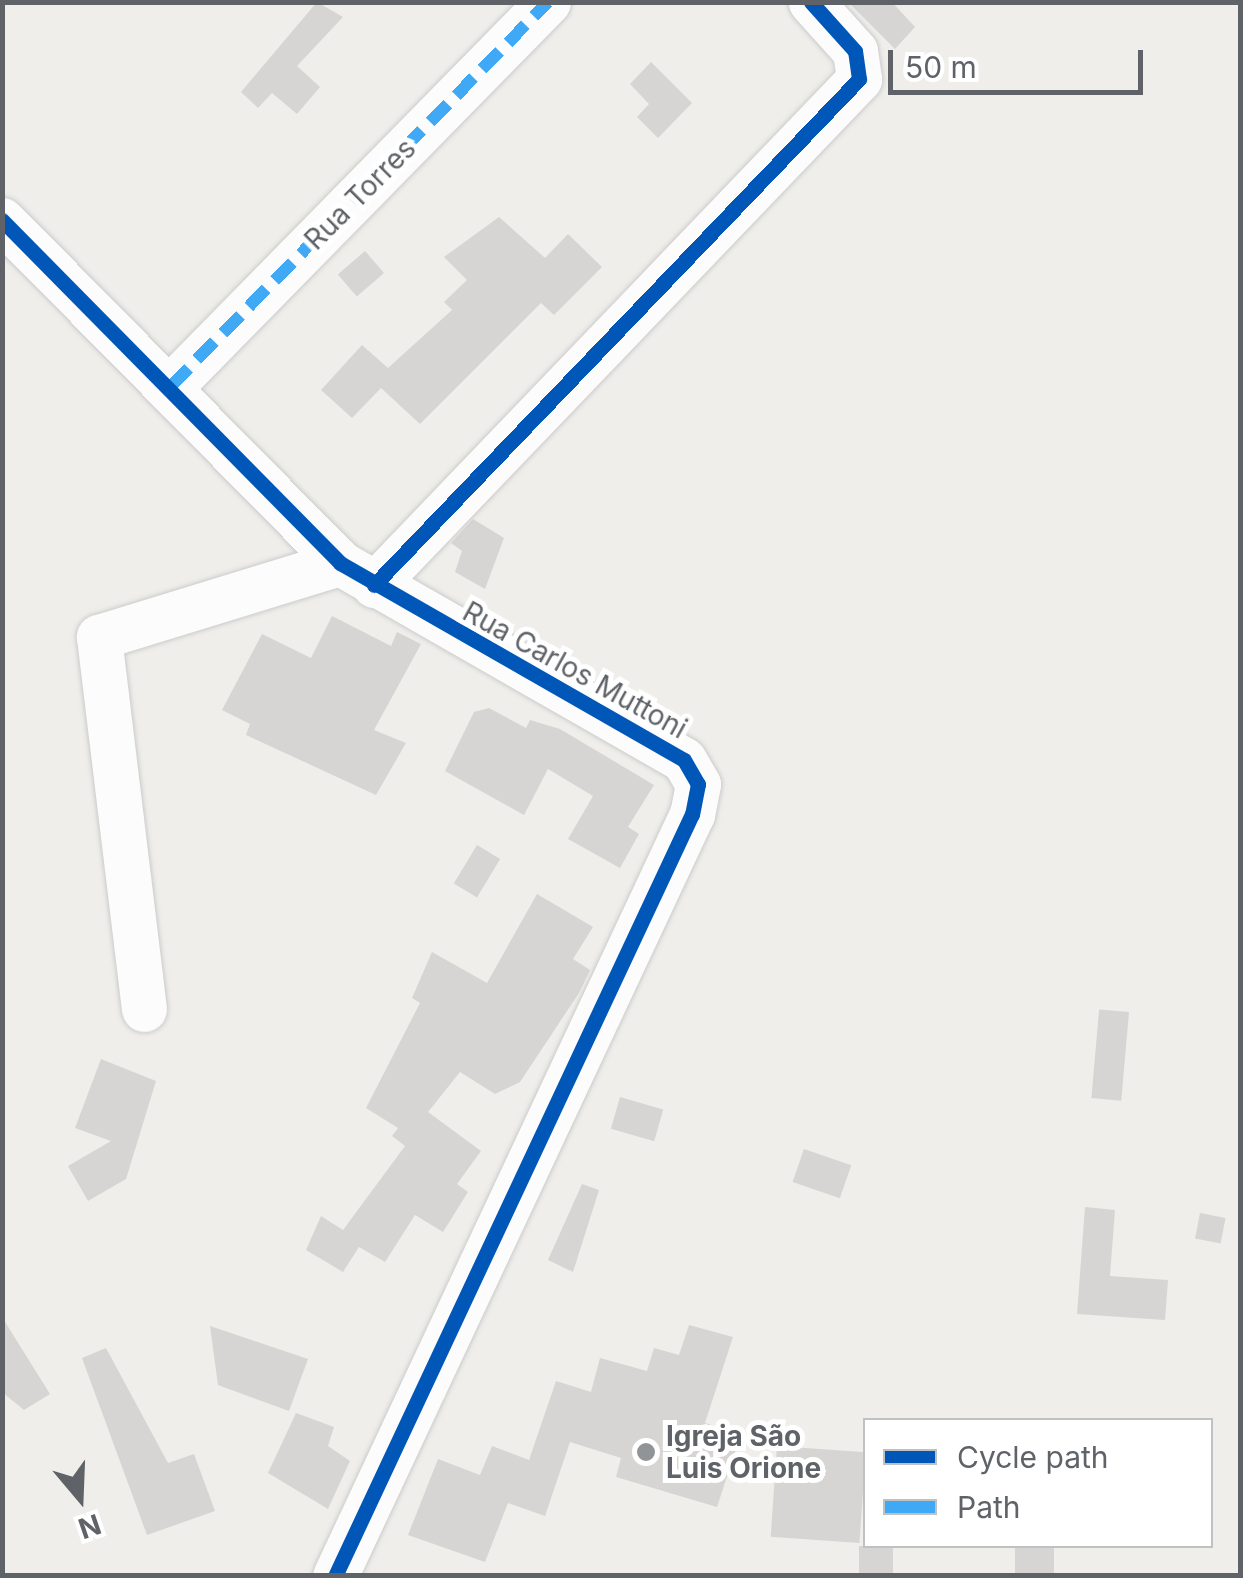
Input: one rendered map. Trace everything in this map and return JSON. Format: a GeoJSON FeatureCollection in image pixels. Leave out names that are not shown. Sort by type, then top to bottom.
{"type":"FeatureCollection","features":[{"type":"Feature","properties":{"kind":"street","name":"Rua Torres"},"geometry":{"type":"LineString","coordinates":[[171,386],[548,2]]}},
{"type":"Feature","properties":{"kind":"street"},"geometry":{"type":"LineString","coordinates":[[144,1009],[99,638],[357,574],[858,79],[855,50],[810,2]]}},
{"type":"Feature","properties":{"kind":"street","name":"Rua Carlos Muttoni"},"geometry":{"type":"LineString","coordinates":[[2,220],[357,574],[684,760],[698,784],[692,814],[335,1576]]}},
{"type":"Feature","properties":{"kind":"building"},"geometry":{"type":"Polygon","coordinates":[[[317,2],[343,17],[297,66],[320,87],[297,114],[272,93],[258,108],[241,92],[317,2]]]}},
{"type":"Feature","properties":{"kind":"building"},"geometry":{"type":"Polygon","coordinates":[[[848,2],[892,2],[915,27],[895,49],[848,2]]]}},
{"type":"Feature","properties":{"kind":"building"},"geometry":{"type":"Polygon","coordinates":[[[651,62],[692,103],[658,138],[637,117],[649,104],[630,84],[651,62]]]}},
{"type":"Feature","properties":{"kind":"building"},"geometry":{"type":"Polygon","coordinates":[[[499,217],[545,258],[568,234],[602,267],[554,315],[541,303],[420,424],[381,388],[352,418],[321,390],[362,345],[388,368],[452,310],[444,302],[467,280],[444,257],[499,217]]]}},
{"type":"Feature","properties":{"kind":"building"},"geometry":{"type":"Polygon","coordinates":[[[365,251],[384,273],[357,297],[338,275],[365,251]]]}},
{"type":"Feature","properties":{"kind":"building"},"geometry":{"type":"Polygon","coordinates":[[[473,519],[504,538],[485,589],[455,572],[462,551],[451,543],[473,519]]]}},
{"type":"Feature","properties":{"kind":"building"},"geometry":{"type":"Polygon","coordinates":[[[332,616],[391,646],[397,632],[421,644],[374,730],[406,743],[376,795],[246,735],[250,724],[222,710],[262,634],[311,658],[332,616]]]}},
{"type":"Feature","properties":{"kind":"building"},"geometry":{"type":"Polygon","coordinates":[[[489,708],[526,728],[530,720],[560,729],[654,785],[628,827],[639,834],[620,868],[568,839],[593,796],[548,769],[524,815],[445,771],[474,712],[489,708]]]}},
{"type":"Feature","properties":{"kind":"building"},"geometry":{"type":"Polygon","coordinates":[[[477,845],[500,859],[477,897],[454,884],[477,845]]]}},
{"type":"Feature","properties":{"kind":"building"},"geometry":{"type":"Polygon","coordinates":[[[537,894],[593,927],[573,959],[590,970],[579,993],[520,1082],[495,1094],[460,1072],[428,1112],[481,1151],[457,1184],[468,1192],[443,1232],[415,1215],[385,1262],[359,1247],[343,1272],[306,1250],[321,1216],[343,1230],[405,1146],[392,1136],[398,1128],[366,1108],[420,1003],[412,998],[432,952],[487,983],[537,894]]]}},
{"type":"Feature","properties":{"kind":"building"},"geometry":{"type":"Polygon","coordinates":[[[1099,1009],[1129,1012],[1121,1101],[1091,1098],[1099,1009]]]}},
{"type":"Feature","properties":{"kind":"building"},"geometry":{"type":"Polygon","coordinates":[[[101,1059],[156,1081],[126,1179],[88,1201],[68,1166],[111,1141],[75,1128],[101,1059]]]}},
{"type":"Feature","properties":{"kind":"building"},"geometry":{"type":"Polygon","coordinates":[[[620,1097],[663,1109],[654,1141],[611,1129],[620,1097]]]}},
{"type":"Feature","properties":{"kind":"building"},"geometry":{"type":"Polygon","coordinates":[[[804,1149],[851,1165],[840,1198],[793,1182],[804,1149]]]}},
{"type":"Feature","properties":{"kind":"building"},"geometry":{"type":"Polygon","coordinates":[[[582,1184],[599,1190],[573,1272],[548,1260],[582,1184]]]}},
{"type":"Feature","properties":{"kind":"building"},"geometry":{"type":"Polygon","coordinates":[[[1085,1207],[1115,1210],[1110,1276],[1168,1280],[1165,1320],[1077,1314],[1085,1207]]]}},
{"type":"Feature","properties":{"kind":"building"},"geometry":{"type":"Polygon","coordinates":[[[1200,1213],[1226,1218],[1221,1243],[1195,1239],[1200,1213]]]}},
{"type":"Feature","properties":{"kind":"building"},"geometry":{"type":"Polygon","coordinates":[[[2,1317],[50,1394],[24,1410],[2,1392],[2,1317]]]}},
{"type":"Feature","properties":{"kind":"building"},"geometry":{"type":"Polygon","coordinates":[[[689,1325],[733,1337],[705,1423],[741,1434],[717,1507],[616,1477],[621,1458],[570,1442],[545,1516],[508,1503],[485,1562],[408,1535],[438,1459],[480,1475],[492,1446],[529,1460],[556,1381],[591,1392],[600,1358],[647,1371],[654,1348],[679,1355],[689,1325]]]}},
{"type":"Feature","properties":{"kind":"building"},"geometry":{"type":"Polygon","coordinates":[[[210,1326],[308,1359],[289,1411],[218,1385],[210,1326]]]}},
{"type":"Feature","properties":{"kind":"building"},"geometry":{"type":"Polygon","coordinates":[[[106,1348],[168,1463],[194,1454],[215,1511],[147,1535],[82,1358],[106,1348]]]}},
{"type":"Feature","properties":{"kind":"building"},"geometry":{"type":"Polygon","coordinates":[[[296,1413],[334,1427],[328,1446],[350,1461],[328,1509],[268,1473],[296,1413]]]}},
{"type":"Feature","properties":{"kind":"building"},"geometry":{"type":"Polygon","coordinates":[[[777,1446],[863,1452],[859,1543],[771,1537],[777,1446]]]}},
{"type":"Feature","properties":{"kind":"building"},"geometry":{"type":"Polygon","coordinates":[[[859,1546],[893,1548],[893,1576],[859,1576],[859,1546]]]}},
{"type":"Feature","properties":{"kind":"building"},"geometry":{"type":"Polygon","coordinates":[[[1015,1548],[1054,1548],[1054,1576],[1015,1576],[1015,1548]]]}},
{"type":"Feature","properties":{"kind":"marked path"},"geometry":{"type":"LineString","coordinates":[[171,386],[548,2]]}},
{"type":"Feature","properties":{"kind":"cycle path"},"geometry":{"type":"LineString","coordinates":[[374,585],[859,79],[855,51],[811,2]]}},
{"type":"Feature","properties":{"kind":"cycle path"},"geometry":{"type":"LineString","coordinates":[[2,220],[340,563],[684,760],[698,784],[692,814],[335,1576]]}},
{"type":"Feature","properties":{"kind":"place","name":"Igreja São Luis Orione"},"geometry":{"type":"Point","coordinates":[646,1452]}}]}
